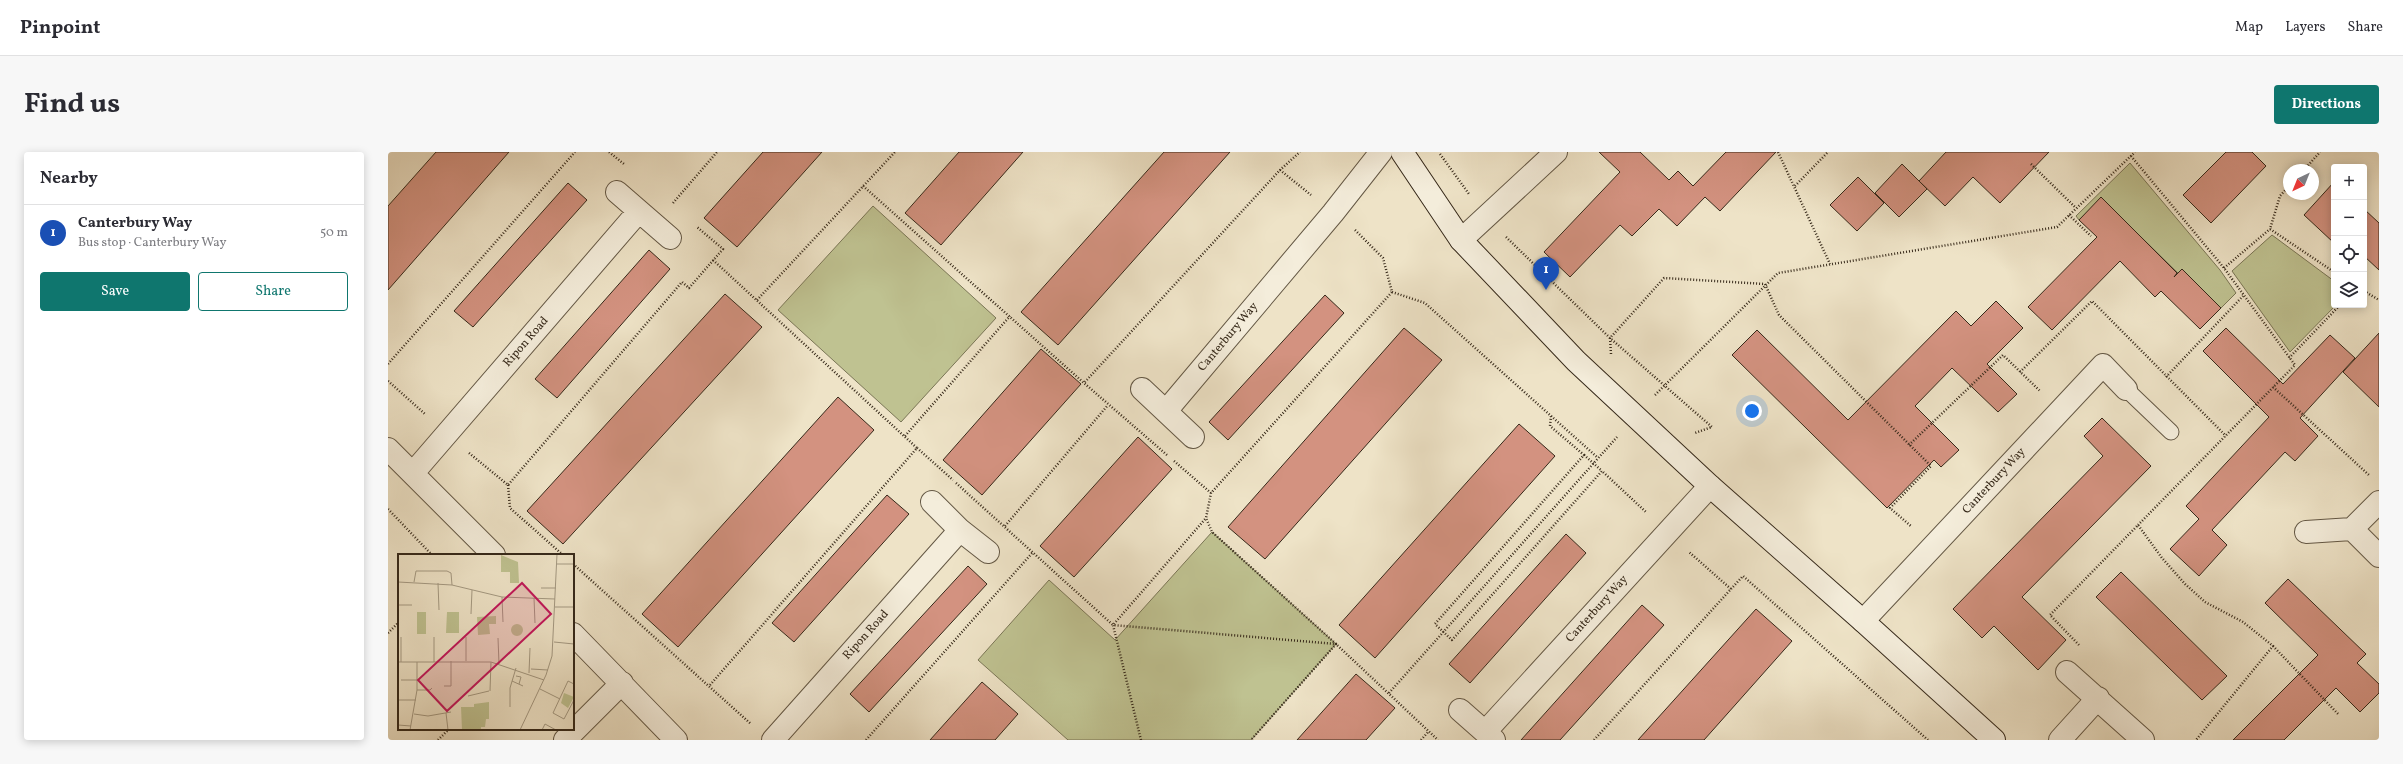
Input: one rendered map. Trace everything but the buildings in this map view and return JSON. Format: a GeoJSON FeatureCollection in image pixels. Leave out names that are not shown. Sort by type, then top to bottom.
{"type":"FeatureCollection","features":[{"type":"Feature","properties":{"kind":"street","name":"Canterbury Way"},"geometry":{"type":"LineString","coordinates":[[1166,411],[1333,213],[1381,152]]}},
{"type":"Feature","properties":{"kind":"street"},"geometry":{"type":"LineString","coordinates":[[1402,152],[1460,240],[1576,361],[1710,486],[1864,621],[1994,740]]}},
{"type":"Feature","properties":{"kind":"street"},"geometry":{"type":"LineString","coordinates":[[1460,240],[1556,152]]}},
{"type":"Feature","properties":{"kind":"street"},"geometry":{"type":"LineString","coordinates":[[617,192],[670,238]]}},
{"type":"Feature","properties":{"kind":"street","name":"Ripon Road"},"geometry":{"type":"LineString","coordinates":[[413,473],[639,212]]}},
{"type":"Feature","properties":{"kind":"street","name":"Canterbury Way"},"geometry":{"type":"LineString","coordinates":[[1864,621],[2103,365],[2126,389]]}},
{"type":"Feature","properties":{"kind":"street"},"geometry":{"type":"LineString","coordinates":[[1142,389],[1193,437]]}},
{"type":"Feature","properties":{"kind":"street"},"geometry":{"type":"LineString","coordinates":[[388,448],[493,554]]}},
{"type":"Feature","properties":{"kind":"street","name":"Canterbury Way"},"geometry":{"type":"LineString","coordinates":[[1460,710],[1489,736],[1667,532],[1710,486]]}},
{"type":"Feature","properties":{"kind":"street"},"geometry":{"type":"LineString","coordinates":[[932,502],[960,530],[988,552]]}},
{"type":"Feature","properties":{"kind":"street"},"geometry":{"type":"LineString","coordinates":[[2306,532],[2352,529],[2379,502]]}},
{"type":"Feature","properties":{"kind":"street"},"geometry":{"type":"LineString","coordinates":[[2352,529],[2379,556]]}},
{"type":"Feature","properties":{"kind":"street","name":"Ripon Road"},"geometry":{"type":"LineString","coordinates":[[765,735],[960,530]]}},
{"type":"Feature","properties":{"kind":"street"},"geometry":{"type":"LineString","coordinates":[[574,635],[676,740]]}},
{"type":"Feature","properties":{"kind":"street"},"geometry":{"type":"LineString","coordinates":[[2067,672],[2098,698],[2143,740]]}},
{"type":"Feature","properties":{"kind":"street"},"geometry":{"type":"LineString","coordinates":[[565,740],[622,683]]}},
{"type":"Feature","properties":{"kind":"street"},"geometry":{"type":"LineString","coordinates":[[2060,740],[2098,698]]}},
{"type":"Feature","properties":{"kind":"lane"},"geometry":{"type":"LineString","coordinates":[[2126,389],[2170,432]]}},
{"type":"Feature","properties":{"kind":"path"},"geometry":{"type":"LineString","coordinates":[[388,364],[575,152]]}},
{"type":"Feature","properties":{"kind":"path"},"geometry":{"type":"LineString","coordinates":[[609,152],[626,167]]}},
{"type":"Feature","properties":{"kind":"path"},"geometry":{"type":"LineString","coordinates":[[666,201],[672,206],[717,152]]}},
{"type":"Feature","properties":{"kind":"path"},"geometry":{"type":"LineString","coordinates":[[757,300],[895,152]]}},
{"type":"Feature","properties":{"kind":"path"},"geometry":{"type":"LineString","coordinates":[[1084,384],[1280,170],[1300,152]]}},
{"type":"Feature","properties":{"kind":"path"},"geometry":{"type":"LineString","coordinates":[[1439,152],[1485,217],[1610,338],[1712,427]]}},
{"type":"Feature","properties":{"kind":"path"},"geometry":{"type":"LineString","coordinates":[[1778,152],[1830,264]]}},
{"type":"Feature","properties":{"kind":"path"},"geometry":{"type":"LineString","coordinates":[[1795,186],[1828,152]]}},
{"type":"Feature","properties":{"kind":"path"},"geometry":{"type":"LineString","coordinates":[[1651,400],[1765,284],[1778,273],[2058,227],[2135,152]]}},
{"type":"Feature","properties":{"kind":"path"},"geometry":{"type":"LineString","coordinates":[[2309,164],[2320,152]]}},
{"type":"Feature","properties":{"kind":"path"},"geometry":{"type":"LineString","coordinates":[[2080,647],[2050,615],[2295,365],[2243,296],[2224,268],[2131,156]]}},
{"type":"Feature","properties":{"kind":"path"},"geometry":{"type":"LineString","coordinates":[[2031,164],[2076,208]]}},
{"type":"Feature","properties":{"kind":"path"},"geometry":{"type":"LineString","coordinates":[[1280,170],[1365,238],[1383,258],[1392,292]]}},
{"type":"Feature","properties":{"kind":"path"},"geometry":{"type":"LineString","coordinates":[[863,186],[1010,316],[1084,384],[1211,493]]}},
{"type":"Feature","properties":{"kind":"path"},"geometry":{"type":"LineString","coordinates":[[2224,268],[2270,229],[2280,196],[2283,193]]}},
{"type":"Feature","properties":{"kind":"path"},"geometry":{"type":"LineString","coordinates":[[2069,215],[2091,236]]}},
{"type":"Feature","properties":{"kind":"path"},"geometry":{"type":"LineString","coordinates":[[508,485],[682,282],[689,288],[723,249],[694,225]]}},
{"type":"Feature","properties":{"kind":"path"},"geometry":{"type":"LineString","coordinates":[[2270,229],[2331,270]]}},
{"type":"Feature","properties":{"kind":"path"},"geometry":{"type":"LineString","coordinates":[[713,260],[917,448],[1113,625],[1140,740]]}},
{"type":"Feature","properties":{"kind":"path"},"geometry":{"type":"LineString","coordinates":[[1610,338],[1664,278],[1765,284]]}},
{"type":"Feature","properties":{"kind":"path"},"geometry":{"type":"LineString","coordinates":[[1765,284],[1779,315],[1931,466],[1890,508],[1933,546]]}},
{"type":"Feature","properties":{"kind":"path"},"geometry":{"type":"LineString","coordinates":[[1392,292],[1425,303],[1598,458]]}},
{"type":"Feature","properties":{"kind":"path"},"geometry":{"type":"LineString","coordinates":[[1113,625],[1206,518],[1211,493],[1392,292]]}},
{"type":"Feature","properties":{"kind":"path"},"geometry":{"type":"LineString","coordinates":[[2367,293],[2379,300]]}},
{"type":"Feature","properties":{"kind":"path"},"geometry":{"type":"LineString","coordinates":[[2166,377],[2243,296]]}},
{"type":"Feature","properties":{"kind":"path"},"geometry":{"type":"LineString","coordinates":[[2020,372],[2092,301],[2226,436]]}},
{"type":"Feature","properties":{"kind":"path"},"geometry":{"type":"LineString","coordinates":[[2289,358],[2337,308]]}},
{"type":"Feature","properties":{"kind":"path"},"geometry":{"type":"LineString","coordinates":[[904,436],[1010,316]]}},
{"type":"Feature","properties":{"kind":"path"},"geometry":{"type":"LineString","coordinates":[[1909,445],[2003,355],[2061,410]]}},
{"type":"Feature","properties":{"kind":"path"},"geometry":{"type":"LineString","coordinates":[[388,381],[447,434],[508,485],[510,508],[562,554]]}},
{"type":"Feature","properties":{"kind":"path"},"geometry":{"type":"LineString","coordinates":[[2273,388],[2373,479]]}},
{"type":"Feature","properties":{"kind":"path"},"geometry":{"type":"LineString","coordinates":[[1005,526],[1109,405]]}},
{"type":"Feature","properties":{"kind":"path"},"geometry":{"type":"LineString","coordinates":[[1551,416],[1550,426],[1602,471],[1731,589]]}},
{"type":"Feature","properties":{"kind":"path"},"geometry":{"type":"LineString","coordinates":[[1389,693],[1444,633],[1620,433]]}},
{"type":"Feature","properties":{"kind":"path"},"geometry":{"type":"LineString","coordinates":[[710,685],[917,448]]}},
{"type":"Feature","properties":{"kind":"path"},"geometry":{"type":"LineString","coordinates":[[1584,455],[1435,624],[1444,633],[1452,640],[1602,471]]}},
{"type":"Feature","properties":{"kind":"path"},"geometry":{"type":"LineString","coordinates":[[388,509],[431,554]]}},
{"type":"Feature","properties":{"kind":"path"},"geometry":{"type":"LineString","coordinates":[[1206,518],[1212,532],[1336,644],[1438,740]]}},
{"type":"Feature","properties":{"kind":"path"},"geometry":{"type":"LineString","coordinates":[[2138,525],[2162,558],[2185,584],[2205,602],[2243,622],[2273,646],[2339,716]]}},
{"type":"Feature","properties":{"kind":"path"},"geometry":{"type":"LineString","coordinates":[[866,740],[1033,552]]}},
{"type":"Feature","properties":{"kind":"path"},"geometry":{"type":"LineString","coordinates":[[574,565],[765,735]]}},
{"type":"Feature","properties":{"kind":"path"},"geometry":{"type":"LineString","coordinates":[[1594,740],[1743,576],[1928,740]]}},
{"type":"Feature","properties":{"kind":"path"},"geometry":{"type":"LineString","coordinates":[[388,633],[398,623]]}},
{"type":"Feature","properties":{"kind":"path"},"geometry":{"type":"LineString","coordinates":[[1113,625],[1336,644]]}},
{"type":"Feature","properties":{"kind":"path"},"geometry":{"type":"LineString","coordinates":[[1251,740],[1336,644]]}},
{"type":"Feature","properties":{"kind":"path"},"geometry":{"type":"LineString","coordinates":[[2196,740],[2273,646]]}},
{"type":"Feature","properties":{"kind":"path"},"geometry":{"type":"LineString","coordinates":[[438,740],[448,730]]}},
{"type":"Feature","properties":{"kind":"path"},"geometry":{"type":"LineString","coordinates":[[1421,740],[1429,731]]}},
{"type":"Feature","properties":{"kind":"green space"},"geometry":{"type":"Polygon","coordinates":[[[2130,163],[2220,270],[2236,293],[2221,308],[2182,270],[2178,273],[2101,198],[2079,220],[2076,216],[2130,163]]]}},
{"type":"Feature","properties":{"kind":"green space"},"geometry":{"type":"Polygon","coordinates":[[[873,206],[996,318],[901,422],[778,310],[873,206]]]}},
{"type":"Feature","properties":{"kind":"green space"},"geometry":{"type":"Polygon","coordinates":[[[2272,235],[2331,279],[2331,308],[2333,308],[2290,352],[2232,271],[2272,235]]]}},
{"type":"Feature","properties":{"kind":"green space"},"geometry":{"type":"Polygon","coordinates":[[[1212,532],[1336,644],[1251,740],[1068,740],[978,660],[1049,580],[1115,640],[1212,532]]]}},
{"type":"Feature","properties":{"kind":"place","name":"Canterbury Way"},"geometry":{"type":"Point","coordinates":[1546,290]}}]}
